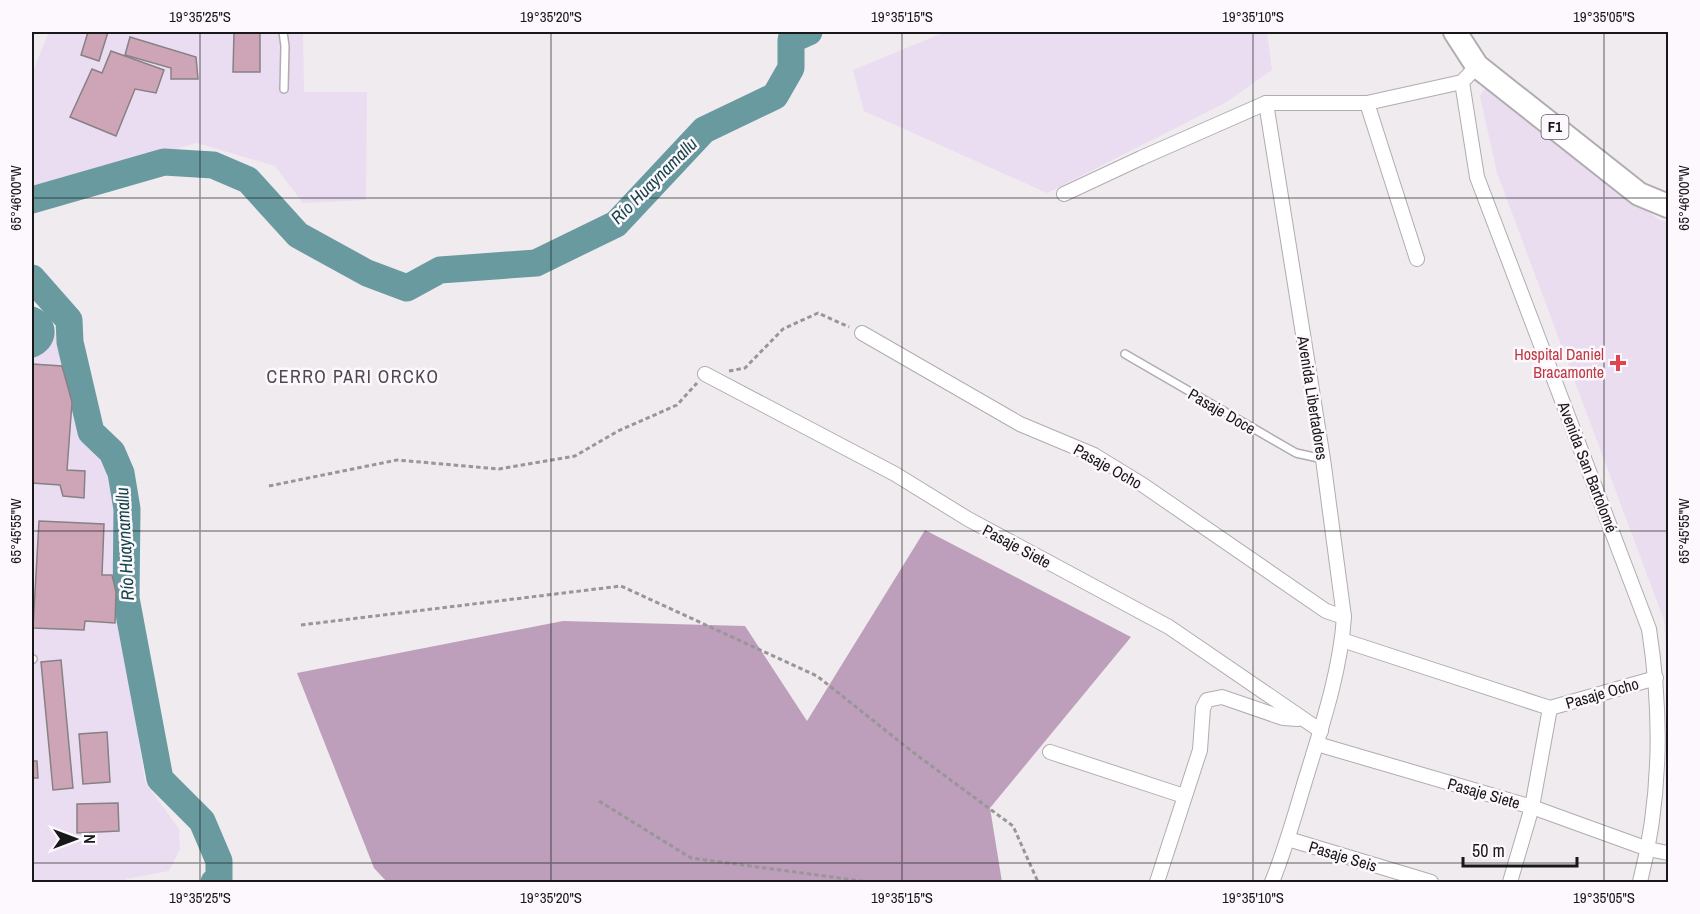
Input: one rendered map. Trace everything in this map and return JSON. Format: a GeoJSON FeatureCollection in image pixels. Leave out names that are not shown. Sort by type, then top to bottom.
{"type":"FeatureCollection","features":[{"type":"Feature","properties":{"kind":"highway","name":"F1"},"geometry":{"type":"LineString","coordinates":[[1455,32],[1470,74],[1639,194],[1668,206]]}},
{"type":"Feature","properties":{"kind":"street"},"geometry":{"type":"LineString","coordinates":[[1064,194],[1266,103],[1366,103],[1470,74]]}},
{"type":"Feature","properties":{"kind":"street","name":"Avenida San Bartolomé"},"geometry":{"type":"LineString","coordinates":[[1470,74],[1477,177],[1649,629],[1656,678],[1658,755],[1648,849],[1640,882]]}},
{"type":"Feature","properties":{"kind":"street","name":"Avenida Libertadores"},"geometry":{"type":"LineString","coordinates":[[1266,103],[1323,459],[1344,617],[1342,640],[1319,738],[1288,839],[1272,882]]}},
{"type":"Feature","properties":{"kind":"street"},"geometry":{"type":"LineString","coordinates":[[1366,103],[1417,259]]}},
{"type":"Feature","properties":{"kind":"street","name":"Pasaje Ocho"},"geometry":{"type":"LineString","coordinates":[[862,333],[1020,424],[1094,455],[1143,485],[1326,611],[1344,617]]}},
{"type":"Feature","properties":{"kind":"street","name":"Pasaje Siete"},"geometry":{"type":"LineString","coordinates":[[705,374],[895,474],[968,519],[1169,627],[1300,719],[1319,738],[1668,854]]}},
{"type":"Feature","properties":{"kind":"street","name":"Pasaje Ocho"},"geometry":{"type":"LineString","coordinates":[[1342,640],[1550,708],[1656,678]]}},
{"type":"Feature","properties":{"kind":"street"},"geometry":{"type":"LineString","coordinates":[[1157,882],[1200,750],[1203,708],[1207,700],[1222,698],[1283,718],[1300,719]]}},
{"type":"Feature","properties":{"kind":"street"},"geometry":{"type":"LineString","coordinates":[[1510,882],[1532,807],[1550,708]]}},
{"type":"Feature","properties":{"kind":"street"},"geometry":{"type":"LineString","coordinates":[[1050,752],[1184,796]]}},
{"type":"Feature","properties":{"kind":"street","name":"Pasaje Seis"},"geometry":{"type":"LineString","coordinates":[[1288,839],[1431,882]]}},
{"type":"Feature","properties":{"kind":"lane"},"geometry":{"type":"LineString","coordinates":[[283,32],[284,89]]}},
{"type":"Feature","properties":{"kind":"lane","name":"Pasaje Doce"},"geometry":{"type":"LineString","coordinates":[[1125,354],[1296,453],[1323,459]]}},
{"type":"Feature","properties":{"kind":"path"},"geometry":{"type":"LineString","coordinates":[[269,486],[397,460],[499,469],[575,456],[618,431],[677,405],[705,374],[745,368],[783,329],[818,313],[862,333]]}},
{"type":"Feature","properties":{"kind":"path"},"geometry":{"type":"LineString","coordinates":[[301,625],[621,586],[817,676],[914,753],[1013,826],[1038,882]]}},
{"type":"Feature","properties":{"kind":"path"},"geometry":{"type":"LineString","coordinates":[[599,801],[692,858],[869,882]]}},
{"type":"Feature","properties":{"kind":"shaded area"},"geometry":{"type":"Polygon","coordinates":[[[49,32],[303,32],[304,92],[367,92],[366,200],[303,203],[275,166],[197,143],[32,189],[32,73],[49,32]]]}},
{"type":"Feature","properties":{"kind":"shaded area"},"geometry":{"type":"Polygon","coordinates":[[[945,32],[1267,32],[1272,70],[1225,103],[1047,193],[864,111],[853,70],[945,32]]]}},
{"type":"Feature","properties":{"kind":"shaded area","name":"Hospital Daniel Bracamonte"},"geometry":{"type":"Polygon","coordinates":[[[1489,89],[1659,220],[1668,222],[1668,678],[1664,620],[1497,173],[1480,96],[1483,90],[1489,89]]]}},
{"type":"Feature","properties":{"kind":"shaded area"},"geometry":{"type":"Polygon","coordinates":[[[32,305],[52,319],[62,366],[87,447],[109,466],[118,526],[112,575],[145,782],[179,829],[180,849],[169,871],[126,879],[126,882],[32,882],[32,305]]]}},
{"type":"Feature","properties":{"kind":"shaded area"},"geometry":{"type":"Polygon","coordinates":[[[925,530],[1131,637],[990,808],[1002,882],[387,882],[374,868],[297,673],[563,621],[745,626],[807,721],[925,530]]]}},
{"type":"Feature","properties":{"kind":"water"},"geometry":{"type":"Polygon","coordinates":[[[32,306],[49,316],[55,332],[49,347],[43,354],[33,358],[32,306]]]}},
{"type":"Feature","properties":{"kind":"building"},"geometry":{"type":"Polygon","coordinates":[[[88,32],[108,32],[99,61],[81,55],[88,32]]]}},
{"type":"Feature","properties":{"kind":"building"},"geometry":{"type":"Polygon","coordinates":[[[234,32],[260,32],[260,72],[233,72],[234,32]]]}},
{"type":"Feature","properties":{"kind":"building"},"geometry":{"type":"Polygon","coordinates":[[[130,37],[196,57],[198,79],[171,79],[171,68],[125,55],[130,37]]]}},
{"type":"Feature","properties":{"kind":"building"},"geometry":{"type":"Polygon","coordinates":[[[111,51],[164,70],[156,93],[135,89],[116,136],[70,117],[92,69],[102,73],[111,51]]]}},
{"type":"Feature","properties":{"kind":"building"},"geometry":{"type":"Polygon","coordinates":[[[32,364],[62,366],[72,402],[67,470],[85,471],[84,498],[63,496],[60,485],[32,483],[32,364]]]}},
{"type":"Feature","properties":{"kind":"building"},"geometry":{"type":"Polygon","coordinates":[[[39,521],[104,524],[102,575],[112,575],[116,592],[115,623],[85,621],[84,630],[33,628],[39,521]]]}},
{"type":"Feature","properties":{"kind":"building"},"geometry":{"type":"Polygon","coordinates":[[[61,660],[73,788],[53,790],[41,662],[61,660]]]}},
{"type":"Feature","properties":{"kind":"building"},"geometry":{"type":"Polygon","coordinates":[[[107,732],[110,782],[83,784],[79,734],[107,732]]]}},
{"type":"Feature","properties":{"kind":"building"},"geometry":{"type":"Polygon","coordinates":[[[32,761],[37,761],[38,778],[32,778],[32,761]]]}},
{"type":"Feature","properties":{"kind":"building"},"geometry":{"type":"Polygon","coordinates":[[[118,803],[119,831],[77,833],[77,804],[118,803]]]}},
{"type":"Feature","properties":{"kind":"waterway","name":"Río Huaynamallu"},"geometry":{"type":"LineString","coordinates":[[32,200],[164,162],[213,165],[248,180],[298,235],[367,273],[407,288],[440,270],[536,263],[616,224],[704,130],[775,96],[791,68],[791,40],[809,32]]}},
{"type":"Feature","properties":{"kind":"waterway","name":"Río Huaynamallu"},"geometry":{"type":"LineString","coordinates":[[32,278],[69,320],[70,342],[91,432],[112,452],[121,473],[127,509],[126,598],[160,779],[202,821],[219,861],[219,881],[214,882]]}},
{"type":"Feature","properties":{"kind":"place","name":"Hospital Daniel Bracamonte"},"geometry":{"type":"Point","coordinates":[1618,363]}},
{"type":"Feature","properties":{"kind":"district","name":"CERRO PARI ORCKO"},"geometry":{"type":"Point","coordinates":[353,377]}}]}
